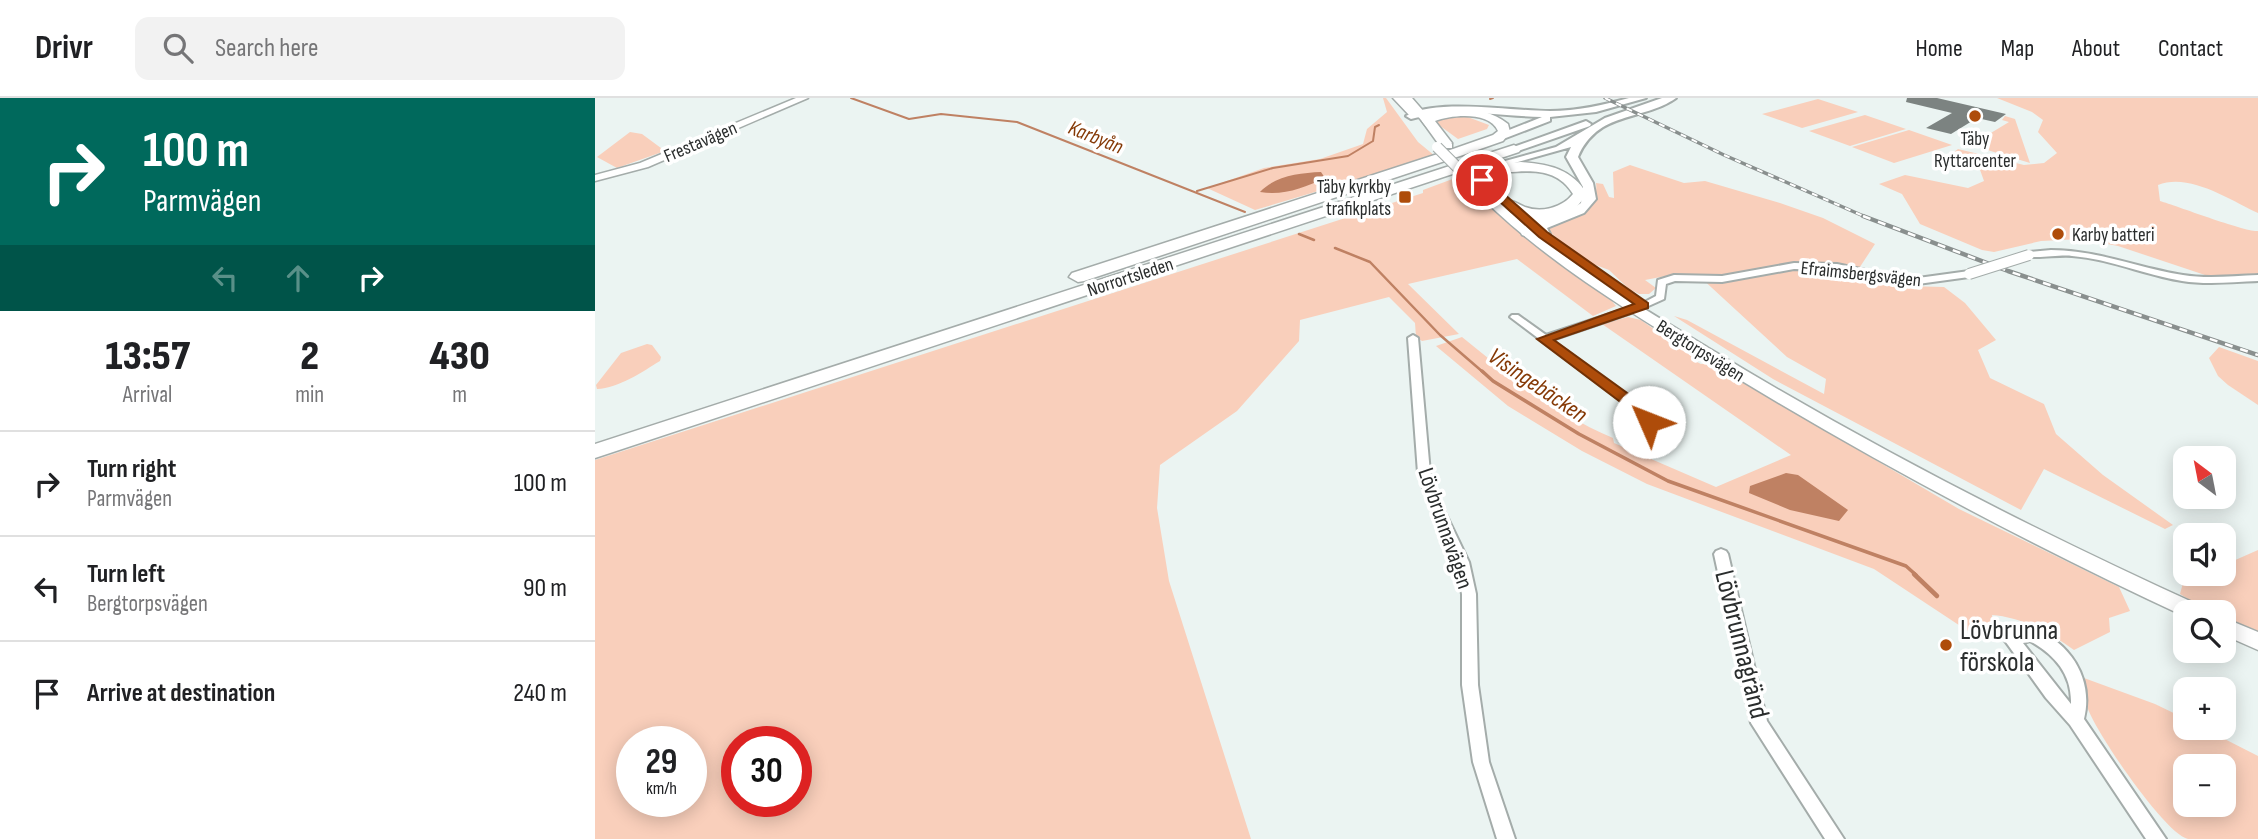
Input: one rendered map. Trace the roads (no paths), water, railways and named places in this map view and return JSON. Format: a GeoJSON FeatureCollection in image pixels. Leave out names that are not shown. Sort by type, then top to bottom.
{"type":"FeatureCollection","features":[{"type":"Feature","properties":{"kind":"highway"},"geometry":{"type":"LineString","coordinates":[[1399,98],[1416,114],[1475,114],[1497,119],[1504,127],[1504,144]]}},
{"type":"Feature","properties":{"kind":"highway"},"geometry":{"type":"LineString","coordinates":[[1504,144],[1539,121],[1643,98]]}},
{"type":"Feature","properties":{"kind":"highway"},"geometry":{"type":"LineString","coordinates":[[595,451],[905,344],[1009,300],[1643,98]]}},
{"type":"Feature","properties":{"kind":"highway"},"geometry":{"type":"LineString","coordinates":[[1504,144],[1665,98]]}},
{"type":"Feature","properties":{"kind":"highway"},"geometry":{"type":"LineString","coordinates":[[595,436],[905,344],[996,325],[1479,177],[1546,154],[1580,139],[1609,120],[1671,98]]}},
{"type":"Feature","properties":{"kind":"highway"},"geometry":{"type":"LineString","coordinates":[[1416,114],[1461,110],[1520,114],[1577,112]]}},
{"type":"Feature","properties":{"kind":"highway"},"geometry":{"type":"LineString","coordinates":[[1443,145],[1428,121],[1436,116],[1453,113]]}},
{"type":"Feature","properties":{"kind":"highway"},"geometry":{"type":"LineString","coordinates":[[1509,211],[1533,229],[1561,212],[1586,206],[1590,189],[1572,157],[1580,139]]}},
{"type":"Feature","properties":{"kind":"highway"},"geometry":{"type":"LineString","coordinates":[[1479,177],[1525,167],[1548,170],[1566,177],[1578,186],[1580,194],[1564,212],[1509,211]]}},
{"type":"Feature","properties":{"kind":"main road","name":"Frestavägen"},"geometry":{"type":"LineString","coordinates":[[595,178],[644,165],[804,98]]}},
{"type":"Feature","properties":{"kind":"main road"},"geometry":{"type":"LineString","coordinates":[[1407,98],[1416,114],[1443,145],[1479,177],[1509,211]]}},
{"type":"Feature","properties":{"kind":"main road","name":"Bergtorpsvägen"},"geometry":{"type":"LineString","coordinates":[[1533,229],[1639,307],[1789,403],[1946,491],[2173,602]]}},
{"type":"Feature","properties":{"kind":"main road"},"geometry":{"type":"LineString","coordinates":[[2236,632],[2258,642]]}},
{"type":"Feature","properties":{"kind":"street","name":"Efraimsbergsvägen"},"geometry":{"type":"LineString","coordinates":[[1639,307],[1661,297],[1661,282],[1674,278],[1722,279],[1775,267],[1837,267],[1918,281],[1949,279],[2029,254],[2054,250],[2084,253],[2163,274],[2199,280],[2258,278]]}},
{"type":"Feature","properties":{"kind":"street"},"geometry":{"type":"LineString","coordinates":[[1544,339],[1639,307]]}},
{"type":"Feature","properties":{"kind":"street"},"geometry":{"type":"LineString","coordinates":[[1515,317],[1636,407],[1649,422]]}},
{"type":"Feature","properties":{"kind":"street","name":"Lövbrunnavägen"},"geometry":{"type":"LineString","coordinates":[[1413,338],[1424,473],[1462,562],[1469,594],[1470,685],[1481,762],[1506,839]]}},
{"type":"Feature","properties":{"kind":"street","name":"Lövbrunnagränd"},"geometry":{"type":"LineString","coordinates":[[1721,554],[1759,723],[1836,839]]}},
{"type":"Feature","properties":{"kind":"street"},"geometry":{"type":"LineString","coordinates":[[2076,720],[2080,708],[2080,683],[2067,662],[2051,644],[2031,634],[2014,641],[2052,693],[2076,720],[2157,839]]}},
{"type":"Feature","properties":{"kind":"waterway","name":"Karbyån"},"geometry":{"type":"LineString","coordinates":[[851,98],[909,119],[941,114],[1017,122],[1245,212]]}},
{"type":"Feature","properties":{"kind":"waterway"},"geometry":{"type":"LineString","coordinates":[[1197,191],[1273,168],[1348,156],[1373,141],[1375,127],[1379,125]]}},
{"type":"Feature","properties":{"kind":"waterway","name":"Visingebäcken"},"geometry":{"type":"LineString","coordinates":[[1299,234],[1314,240]]}},
{"type":"Feature","properties":{"kind":"waterway","name":"Visingebäcken"},"geometry":{"type":"LineString","coordinates":[[1335,248],[1370,262],[1440,335],[1484,373]]}},
{"type":"Feature","properties":{"kind":"waterway","name":"Visingebäcken"},"geometry":{"type":"LineString","coordinates":[[1482,371],[1493,381],[1579,434],[1668,481],[1906,566],[1916,575]]}},
{"type":"Feature","properties":{"kind":"waterway","name":"Visingebäcken"},"geometry":{"type":"LineString","coordinates":[[1914,574],[1937,596]]}},
{"type":"Feature","properties":{"kind":"railway"},"geometry":{"type":"LineString","coordinates":[[1605,98],[1724,155],[1866,217]]}},
{"type":"Feature","properties":{"kind":"railway"},"geometry":{"type":"LineString","coordinates":[[1866,217],[2008,271],[2258,355]]}},
{"type":"Feature","properties":{"kind":"place","name":"Täby Ryttarcenter"},"geometry":{"type":"Point","coordinates":[1975,116]}},
{"type":"Feature","properties":{"kind":"place","name":"Täby kyrkby trafikplats"},"geometry":{"type":"Point","coordinates":[1405,197]}},
{"type":"Feature","properties":{"kind":"place","name":"Karby batteri"},"geometry":{"type":"Point","coordinates":[2058,234]}},
{"type":"Feature","properties":{"kind":"place","name":"Lövbrunna förskola"},"geometry":{"type":"Point","coordinates":[1946,645]}}]}
